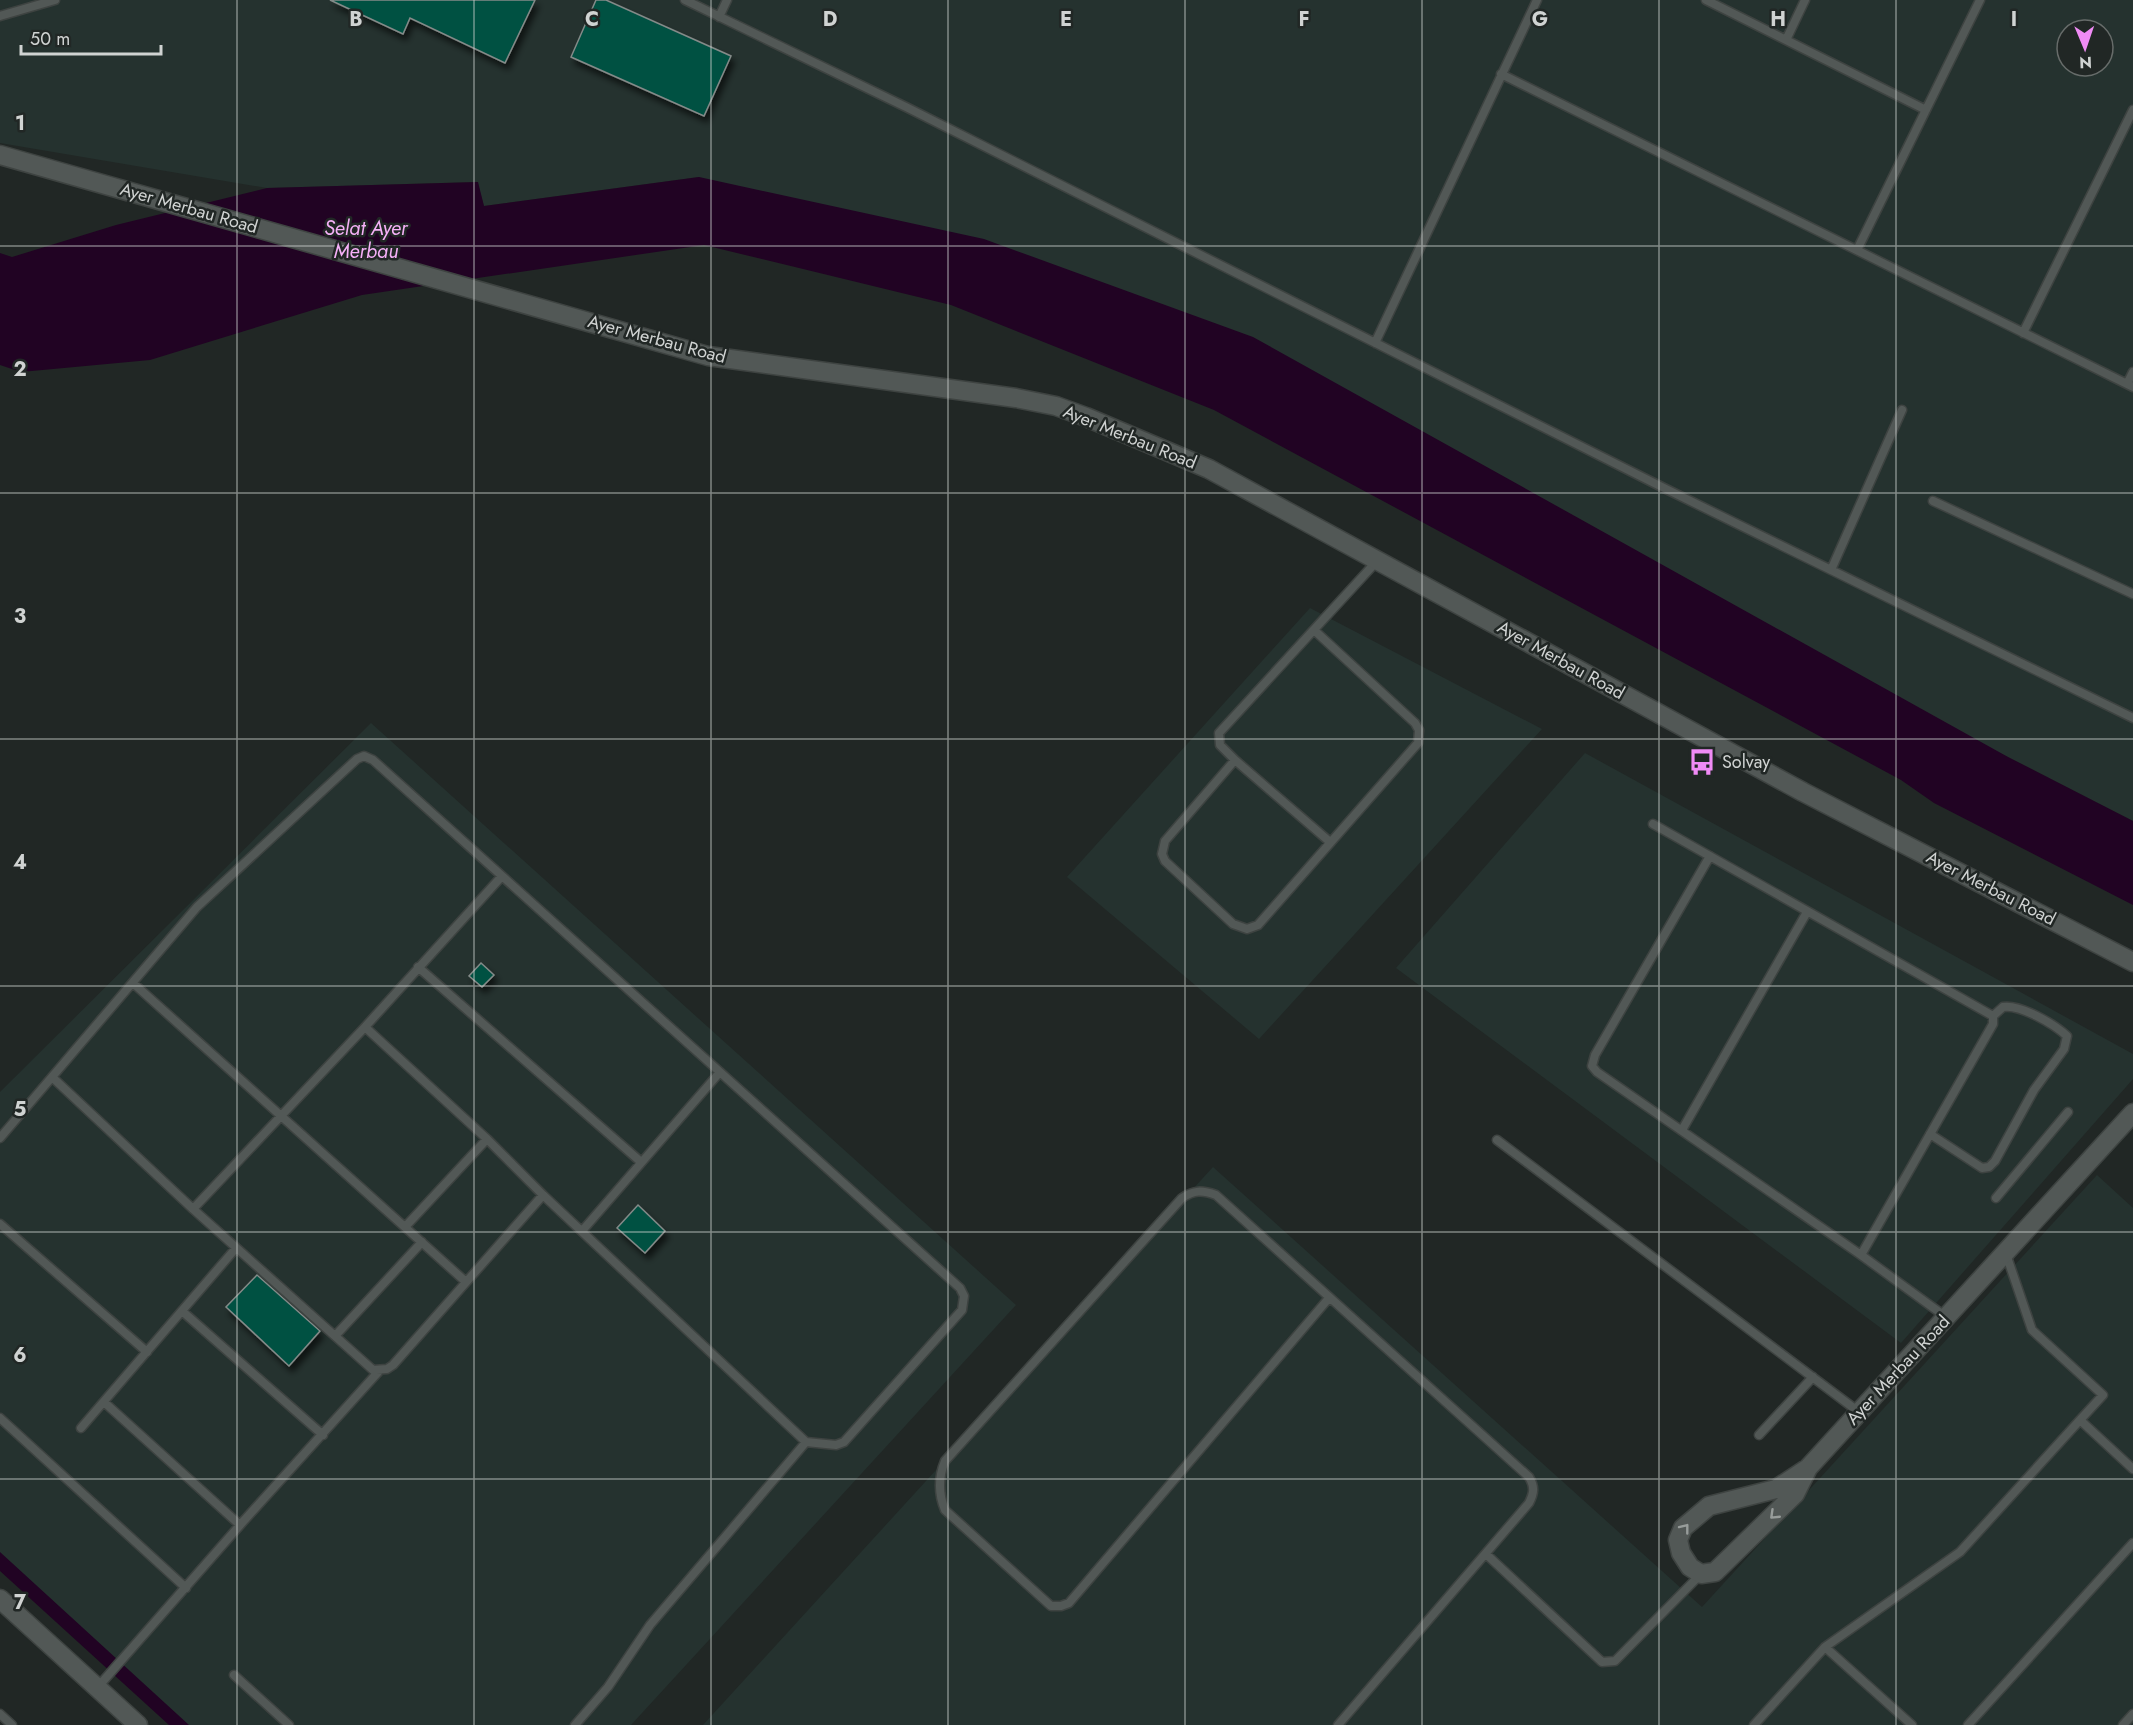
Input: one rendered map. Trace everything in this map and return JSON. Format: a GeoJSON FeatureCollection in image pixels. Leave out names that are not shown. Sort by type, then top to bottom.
{"type":"FeatureCollection","features":[{"type":"Feature","properties":{"kind":"street","name":"Ayer Merbau Road"},"geometry":{"type":"LineString","coordinates":[[0,154],[708,356],[1016,398],[1056,406],[1086,417],[1209,469],[1803,792],[2133,962]]}},
{"type":"Feature","properties":{"kind":"street","name":"Ayer Merbau Road"},"geometry":{"type":"LineString","coordinates":[[1808,1468],[1796,1494],[1715,1572],[1701,1574],[1690,1567],[1681,1553],[1678,1540],[1683,1528],[1709,1506],[1772,1491],[1808,1468],[2133,1113]]}},
{"type":"Feature","properties":{"kind":"street"},"geometry":{"type":"LineString","coordinates":[[0,1599],[102,1681],[138,1725]]}},
{"type":"Feature","properties":{"kind":"lane"},"geometry":{"type":"LineString","coordinates":[[0,16],[55,0]]}},
{"type":"Feature","properties":{"kind":"lane"},"geometry":{"type":"LineString","coordinates":[[685,0],[2133,718]]}},
{"type":"Feature","properties":{"kind":"lane"},"geometry":{"type":"LineString","coordinates":[[719,17],[727,0]]}},
{"type":"Feature","properties":{"kind":"lane"},"geometry":{"type":"LineString","coordinates":[[1375,343],[1537,0]]}},
{"type":"Feature","properties":{"kind":"lane"},"geometry":{"type":"LineString","coordinates":[[1706,0],[1926,110]]}},
{"type":"Feature","properties":{"kind":"lane"},"geometry":{"type":"LineString","coordinates":[[1786,40],[1805,0]]}},
{"type":"Feature","properties":{"kind":"lane"},"geometry":{"type":"LineString","coordinates":[[1857,250],[1980,0]]}},
{"type":"Feature","properties":{"kind":"lane"},"geometry":{"type":"LineString","coordinates":[[1501,74],[2130,386],[2133,372]]}},
{"type":"Feature","properties":{"kind":"lane"},"geometry":{"type":"LineString","coordinates":[[2023,333],[2133,110]]}},
{"type":"Feature","properties":{"kind":"lane"},"geometry":{"type":"LineString","coordinates":[[1831,570],[1902,410]]}},
{"type":"Feature","properties":{"kind":"lane"},"geometry":{"type":"LineString","coordinates":[[1933,501],[2133,594]]}},
{"type":"Feature","properties":{"kind":"lane"},"geometry":{"type":"LineString","coordinates":[[1330,842],[1235,760],[1220,745],[1219,733],[1378,560]]}},
{"type":"Feature","properties":{"kind":"lane"},"geometry":{"type":"LineString","coordinates":[[1235,760],[1166,841],[1162,854],[1165,861],[1233,924],[1247,929],[1258,925],[1418,743],[1420,736],[1415,723],[1314,630]]}},
{"type":"Feature","properties":{"kind":"lane"},"geometry":{"type":"LineString","coordinates":[[0,1138],[197,907],[360,757],[364,756],[373,760],[960,1288],[964,1296],[962,1310],[844,1442],[836,1445],[806,1442],[543,1195],[487,1139],[365,1027]]}},
{"type":"Feature","properties":{"kind":"lane"},"geometry":{"type":"LineString","coordinates":[[1653,824],[1988,1011],[1993,1016],[1993,1024],[1861,1255]]}},
{"type":"Feature","properties":{"kind":"lane"},"geometry":{"type":"LineString","coordinates":[[1710,856],[1592,1061],[1592,1066],[1946,1317]]}},
{"type":"Feature","properties":{"kind":"lane"},"geometry":{"type":"LineString","coordinates":[[193,1209],[365,1027],[502,876]]}},
{"type":"Feature","properties":{"kind":"lane"},"geometry":{"type":"LineString","coordinates":[[1682,1130],[1807,912]]}},
{"type":"Feature","properties":{"kind":"lane"},"geometry":{"type":"LineString","coordinates":[[418,968],[641,1162]]}},
{"type":"Feature","properties":{"kind":"lane"},"geometry":{"type":"LineString","coordinates":[[133,983],[466,1282]]}},
{"type":"Feature","properties":{"kind":"lane"},"geometry":{"type":"LineString","coordinates":[[1930,1134],[1982,1168],[1989,1167],[1995,1161],[2034,1090],[2066,1044],[2067,1036],[2060,1030],[2018,1007],[2003,1006],[1993,1016]]}},
{"type":"Feature","properties":{"kind":"lane"},"geometry":{"type":"LineString","coordinates":[[582,1231],[720,1072]]}},
{"type":"Feature","properties":{"kind":"lane"},"geometry":{"type":"LineString","coordinates":[[52,1077],[193,1209],[372,1370],[380,1370],[393,1365],[543,1195]]}},
{"type":"Feature","properties":{"kind":"lane"},"geometry":{"type":"LineString","coordinates":[[1996,1198],[2068,1112]]}},
{"type":"Feature","properties":{"kind":"lane"},"geometry":{"type":"LineString","coordinates":[[405,1227],[487,1139]]}},
{"type":"Feature","properties":{"kind":"lane"},"geometry":{"type":"LineString","coordinates":[[1497,1140],[1860,1412]]}},
{"type":"Feature","properties":{"kind":"lane"},"geometry":{"type":"LineString","coordinates":[[1329,1298],[1069,1603],[1051,1606],[945,1510],[940,1499],[939,1481],[945,1461],[1182,1198],[1200,1191],[1216,1195],[1529,1476],[1534,1484],[1529,1503],[1338,1725]]}},
{"type":"Feature","properties":{"kind":"lane"},"geometry":{"type":"LineString","coordinates":[[0,1224],[147,1352]]}},
{"type":"Feature","properties":{"kind":"lane"},"geometry":{"type":"LineString","coordinates":[[334,1336],[422,1242]]}},
{"type":"Feature","properties":{"kind":"lane"},"geometry":{"type":"LineString","coordinates":[[81,1428],[236,1248]]}},
{"type":"Feature","properties":{"kind":"lane"},"geometry":{"type":"LineString","coordinates":[[1754,1725],[1825,1647],[1960,1552],[2103,1395],[2032,1330],[2006,1254]]}},
{"type":"Feature","properties":{"kind":"lane"},"geometry":{"type":"LineString","coordinates":[[183,1311],[323,1435]]}},
{"type":"Feature","properties":{"kind":"lane"},"geometry":{"type":"LineString","coordinates":[[102,1681],[380,1370]]}},
{"type":"Feature","properties":{"kind":"lane"},"geometry":{"type":"LineString","coordinates":[[1759,1435],[1813,1377]]}},
{"type":"Feature","properties":{"kind":"lane"},"geometry":{"type":"LineString","coordinates":[[104,1402],[240,1525]]}},
{"type":"Feature","properties":{"kind":"lane"},"geometry":{"type":"LineString","coordinates":[[0,1418],[186,1588]]}},
{"type":"Feature","properties":{"kind":"lane"},"geometry":{"type":"LineString","coordinates":[[2080,1420],[2133,1469]]}},
{"type":"Feature","properties":{"kind":"lane"},"geometry":{"type":"LineString","coordinates":[[575,1725],[608,1687],[650,1625],[806,1442]]}},
{"type":"Feature","properties":{"kind":"lane"},"geometry":{"type":"LineString","coordinates":[[1968,1725],[2133,1543]]}},
{"type":"Feature","properties":{"kind":"lane"},"geometry":{"type":"LineString","coordinates":[[1486,1554],[1602,1662],[1615,1661],[1701,1574]]}},
{"type":"Feature","properties":{"kind":"lane"},"geometry":{"type":"LineString","coordinates":[[1825,1647],[1912,1725]]}},
{"type":"Feature","properties":{"kind":"lane"},"geometry":{"type":"LineString","coordinates":[[234,1675],[289,1725]]}},
{"type":"Feature","properties":{"kind":"lane"},"geometry":{"type":"LineString","coordinates":[[0,1714],[12,1725]]}},
{"type":"Feature","properties":{"kind":"lane"},"geometry":{"type":"LineString","coordinates":[[2123,1725],[2133,1714]]}},
{"type":"Feature","properties":{"kind":"shaded area"},"geometry":{"type":"Polygon","coordinates":[[[0,0],[2133,0],[2133,821],[2008,757],[699,177],[484,206],[477,182],[267,188],[0,143],[0,0]]]}},
{"type":"Feature","properties":{"kind":"shaded area"},"geometry":{"type":"Polygon","coordinates":[[[1310,608],[1542,729],[1259,1039],[1067,877],[1310,608]]]}},
{"type":"Feature","properties":{"kind":"shaded area"},"geometry":{"type":"Polygon","coordinates":[[[371,723],[1016,1305],[631,1725],[176,1725],[0,1566],[0,1092],[371,723]]]}},
{"type":"Feature","properties":{"kind":"shaded area"},"geometry":{"type":"Polygon","coordinates":[[[1585,753],[2133,1054],[2133,1079],[1901,1343],[1396,968],[1585,753]]]}},
{"type":"Feature","properties":{"kind":"shaded area"},"geometry":{"type":"Polygon","coordinates":[[[1213,1167],[1702,1607],[2097,1175],[2133,1208],[2133,1725],[703,1725],[1213,1167]]]}},
{"type":"Feature","properties":{"kind":"water","name":"Selat Ayer Merbau"},"geometry":{"type":"Polygon","coordinates":[[[699,177],[984,239],[1253,337],[2008,757],[2133,821],[2133,905],[1934,803],[1901,780],[1214,410],[951,305],[704,245],[362,295],[150,360],[21,372],[0,365],[0,253],[12,257],[116,225],[267,188],[478,182],[484,206],[699,177]]]}},
{"type":"Feature","properties":{"kind":"water"},"geometry":{"type":"Polygon","coordinates":[[[0,1552],[189,1725],[169,1725],[0,1571],[0,1552]]]}},
{"type":"Feature","properties":{"kind":"building"},"geometry":{"type":"Polygon","coordinates":[[[330,0],[535,0],[505,63],[410,18],[403,34],[330,0]]]}},
{"type":"Feature","properties":{"kind":"building"},"geometry":{"type":"Polygon","coordinates":[[[596,0],[606,0],[731,56],[704,116],[571,57],[596,0]]]}},
{"type":"Feature","properties":{"kind":"building"},"geometry":{"type":"Polygon","coordinates":[[[481,963],[494,975],[482,987],[469,976],[481,963]]]}},
{"type":"Feature","properties":{"kind":"building"},"geometry":{"type":"Polygon","coordinates":[[[638,1205],[665,1231],[645,1253],[617,1228],[638,1205]]]}},
{"type":"Feature","properties":{"kind":"building"},"geometry":{"type":"Polygon","coordinates":[[[257,1275],[320,1331],[289,1366],[226,1307],[257,1275]]]}},
{"type":"Feature","properties":{"kind":"place","name":"Solvay"},"geometry":{"type":"Point","coordinates":[1702,762]}}]}
